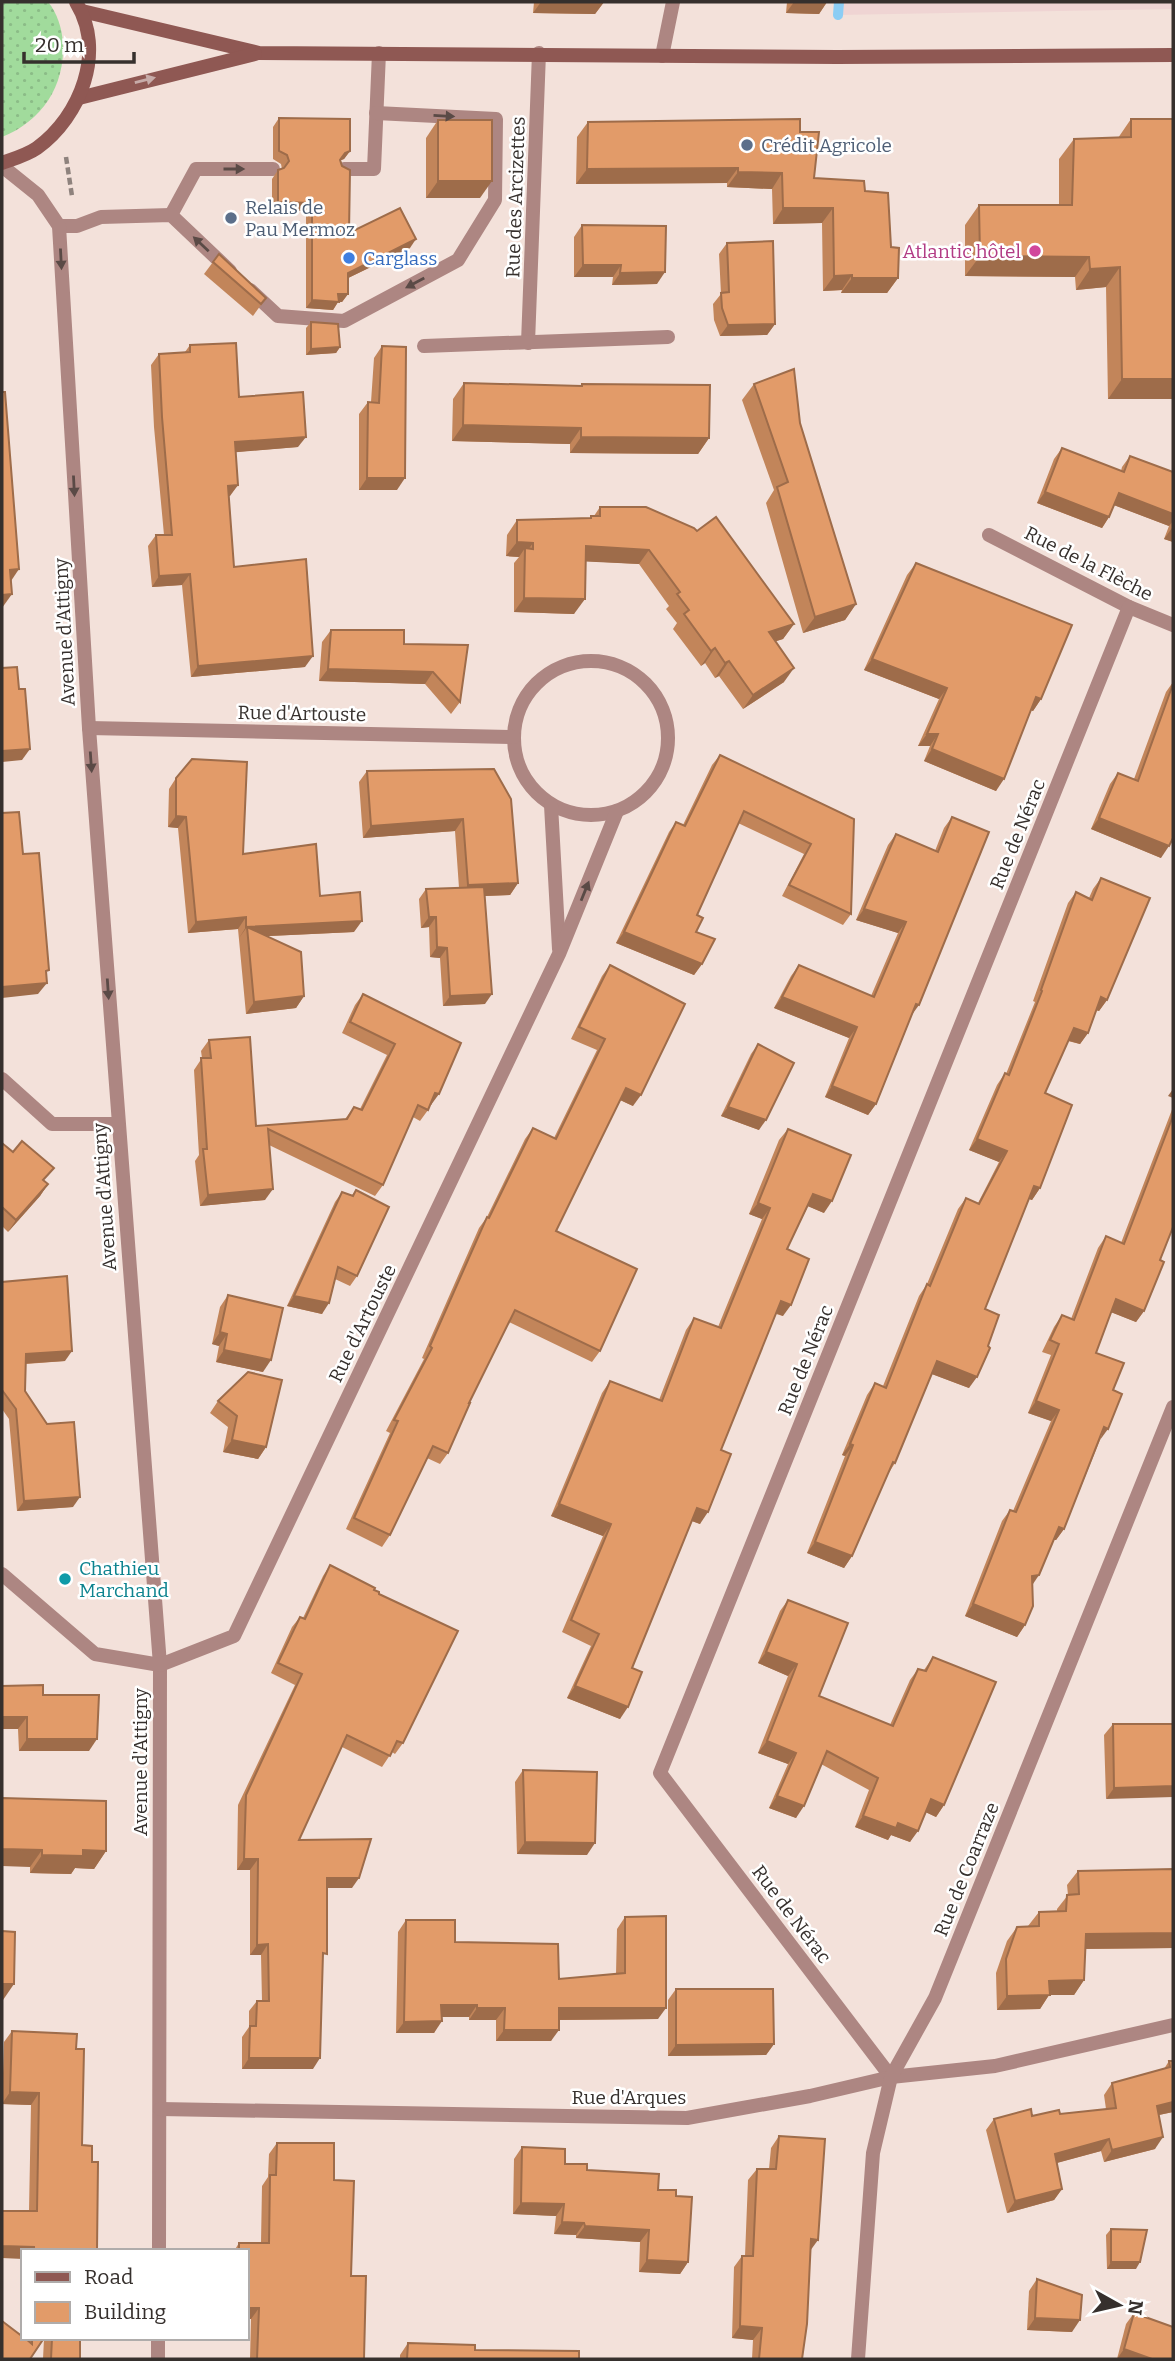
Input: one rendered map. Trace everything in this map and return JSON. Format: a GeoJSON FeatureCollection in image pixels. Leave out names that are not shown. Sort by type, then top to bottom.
{"type":"FeatureCollection","features":[{"type":"Feature","properties":{"kind":"main road"},"geometry":{"type":"LineString","coordinates":[[2,164],[35,150],[61,127],[79,97],[88,69],[88,40],[79,6],[259,53]]}},
{"type":"Feature","properties":{"kind":"main road"},"geometry":{"type":"LineString","coordinates":[[79,97],[259,53],[837,57],[1173,55]]}},
{"type":"Feature","properties":{"kind":"street"},"geometry":{"type":"LineString","coordinates":[[662,56],[673,2]]}},
{"type":"Feature","properties":{"kind":"street"},"geometry":{"type":"LineString","coordinates":[[344,169],[374,169],[379,53]]}},
{"type":"Feature","properties":{"kind":"street","name":"Rue des Arcizettes"},"geometry":{"type":"LineString","coordinates":[[528,343],[539,53]]}},
{"type":"Feature","properties":{"kind":"street"},"geometry":{"type":"LineString","coordinates":[[2,164],[38,195],[59,226],[77,226],[101,218],[171,215],[278,316],[344,321],[458,260],[495,200],[496,119],[376,113]]}},
{"type":"Feature","properties":{"kind":"street"},"geometry":{"type":"LineString","coordinates":[[171,215],[196,169],[272,169]]}},
{"type":"Feature","properties":{"kind":"street","name":"Avenue d'Attigny"},"geometry":{"type":"LineString","coordinates":[[59,226],[89,728],[160,1665],[159,2249]]}},
{"type":"Feature","properties":{"kind":"street"},"geometry":{"type":"LineString","coordinates":[[424,346],[667,337]]}},
{"type":"Feature","properties":{"kind":"street","name":"Rue de la Flèche"},"geometry":{"type":"LineString","coordinates":[[989,535],[1129,607],[1173,625]]}},
{"type":"Feature","properties":{"kind":"street","name":"Rue de Nérac"},"geometry":{"type":"LineString","coordinates":[[891,2077],[660,1773],[1129,607]]}},
{"type":"Feature","properties":{"kind":"street"},"geometry":{"type":"LineString","coordinates":[[601,661],[625,669],[646,684],[662,705],[668,730],[667,755],[657,779],[640,798],[618,811],[595,816],[572,814],[551,805],[531,787],[518,763],[514,737],[519,711],[532,689],[551,672],[575,663],[601,661]]}},
{"type":"Feature","properties":{"kind":"street","name":"Rue d'Artouste"},"geometry":{"type":"LineString","coordinates":[[89,728],[514,737]]}},
{"type":"Feature","properties":{"kind":"street","name":"Rue d'Artouste"},"geometry":{"type":"LineString","coordinates":[[551,805],[559,954]]}},
{"type":"Feature","properties":{"kind":"street","name":"Rue d'Artouste"},"geometry":{"type":"LineString","coordinates":[[160,1665],[234,1636],[559,954],[618,811]]}},
{"type":"Feature","properties":{"kind":"street"},"geometry":{"type":"LineString","coordinates":[[2,1079],[52,1124],[118,1124]]}},
{"type":"Feature","properties":{"kind":"street","name":"Rue de Coarraze"},"geometry":{"type":"LineString","coordinates":[[858,2359],[873,2154],[891,2077],[935,1998],[1173,1407]]}},
{"type":"Feature","properties":{"kind":"street"},"geometry":{"type":"LineString","coordinates":[[2,1574],[95,1654],[160,1665]]}},
{"type":"Feature","properties":{"kind":"street","name":"Rue d'Arques"},"geometry":{"type":"LineString","coordinates":[[160,2109],[688,2118],[810,2096],[891,2077],[995,2066],[1173,2025]]}},
{"type":"Feature","properties":{"kind":"street"},"geometry":{"type":"LineString","coordinates":[[158,2340],[158,2359]]}},
{"type":"Feature","properties":{"kind":"shaded area"},"geometry":{"type":"Polygon","coordinates":[[[839,2],[1173,2],[1173,9],[838,15],[839,2]]]}},
{"type":"Feature","properties":{"kind":"green space"},"geometry":{"type":"Polygon","coordinates":[[[2,2],[48,2],[62,32],[63,59],[55,87],[39,112],[29,122],[2,137],[2,2]]]}},
{"type":"Feature","properties":{"kind":"building"},"geometry":{"type":"Polygon","coordinates":[[[279,118],[350,119],[350,151],[340,160],[342,166],[350,170],[349,233],[400,208],[416,239],[348,273],[348,294],[338,294],[339,302],[312,300],[312,203],[278,202],[278,170],[284,168],[289,161],[287,155],[279,151],[279,118]]]}},
{"type":"Feature","properties":{"kind":"building"},"geometry":{"type":"Polygon","coordinates":[[[800,119],[800,132],[819,132],[814,178],[864,181],[865,191],[888,193],[891,247],[899,248],[898,278],[834,276],[833,208],[783,208],[782,173],[738,172],[738,168],[587,169],[588,122],[800,119]]]}},
{"type":"Feature","properties":{"kind":"building"},"geometry":{"type":"Polygon","coordinates":[[[1131,119],[1173,119],[1173,379],[1122,379],[1120,267],[1090,269],[1089,257],[980,256],[979,205],[1072,205],[1074,139],[1131,137],[1131,119]]]}},
{"type":"Feature","properties":{"kind":"building"},"geometry":{"type":"Polygon","coordinates":[[[438,120],[492,120],[492,181],[438,181],[438,120]]]}},
{"type":"Feature","properties":{"kind":"building"},"geometry":{"type":"Polygon","coordinates":[[[582,225],[666,226],[665,272],[620,273],[621,265],[583,265],[582,225]]]}},
{"type":"Feature","properties":{"kind":"building"},"geometry":{"type":"Polygon","coordinates":[[[773,241],[775,324],[728,325],[722,308],[721,293],[729,292],[727,243],[773,241]]]}},
{"type":"Feature","properties":{"kind":"building"},"geometry":{"type":"Polygon","coordinates":[[[219,254],[266,298],[261,304],[213,262],[219,254]]]}},
{"type":"Feature","properties":{"kind":"building"},"geometry":{"type":"Polygon","coordinates":[[[311,322],[338,324],[340,347],[311,349],[311,322]]]}},
{"type":"Feature","properties":{"kind":"building"},"geometry":{"type":"Polygon","coordinates":[[[236,343],[239,397],[303,392],[306,437],[235,442],[238,485],[228,486],[234,567],[306,559],[313,656],[198,666],[190,574],[159,576],[156,535],[172,535],[159,354],[190,352],[190,345],[236,343]]]}},
{"type":"Feature","properties":{"kind":"building"},"geometry":{"type":"Polygon","coordinates":[[[382,346],[406,347],[405,478],[367,478],[368,402],[379,403],[382,346]]]}},
{"type":"Feature","properties":{"kind":"building"},"geometry":{"type":"Polygon","coordinates":[[[794,369],[800,423],[856,604],[815,617],[777,487],[788,482],[754,384],[794,369]]]}},
{"type":"Feature","properties":{"kind":"building"},"geometry":{"type":"Polygon","coordinates":[[[464,383],[710,385],[709,438],[581,437],[581,428],[463,425],[464,383]]]}},
{"type":"Feature","properties":{"kind":"building"},"geometry":{"type":"Polygon","coordinates":[[[2,392],[5,392],[19,569],[10,570],[12,594],[2,595],[2,392]]]}},
{"type":"Feature","properties":{"kind":"building"},"geometry":{"type":"Polygon","coordinates":[[[1062,448],[1124,472],[1130,456],[1173,472],[1173,514],[1119,493],[1109,517],[1045,492],[1062,448]]]}},
{"type":"Feature","properties":{"kind":"building"},"geometry":{"type":"Polygon","coordinates":[[[600,507],[646,507],[697,531],[716,517],[794,624],[769,632],[794,668],[753,695],[729,661],[725,663],[715,648],[711,651],[684,614],[689,610],[677,594],[680,592],[649,550],[586,546],[585,599],[524,598],[525,548],[533,549],[533,543],[517,542],[517,520],[591,518],[600,516],[600,507]]]}},
{"type":"Feature","properties":{"kind":"building"},"geometry":{"type":"Polygon","coordinates":[[[916,563],[1072,625],[1041,699],[1036,697],[1004,779],[932,749],[938,734],[927,734],[947,688],[872,659],[916,563]]]}},
{"type":"Feature","properties":{"kind":"building"},"geometry":{"type":"Polygon","coordinates":[[[331,630],[404,630],[404,644],[468,645],[460,702],[433,672],[328,669],[331,630]]]}},
{"type":"Feature","properties":{"kind":"building"},"geometry":{"type":"Polygon","coordinates":[[[17,667],[19,689],[25,689],[30,749],[2,751],[2,668],[17,667]]]}},
{"type":"Feature","properties":{"kind":"building"},"geometry":{"type":"Polygon","coordinates":[[[1173,684],[1173,838],[1169,846],[1099,818],[1118,773],[1138,781],[1173,684]]]}},
{"type":"Feature","properties":{"kind":"building"},"geometry":{"type":"Polygon","coordinates":[[[720,755],[854,819],[851,914],[789,885],[811,844],[744,811],[697,915],[703,918],[696,932],[715,939],[702,964],[624,932],[676,822],[685,826],[720,755]]]}},
{"type":"Feature","properties":{"kind":"building"},"geometry":{"type":"Polygon","coordinates":[[[192,759],[247,762],[243,854],[316,844],[320,896],[360,892],[362,921],[246,927],[246,917],[196,922],[186,817],[176,816],[176,778],[192,759]]]}},
{"type":"Feature","properties":{"kind":"building"},"geometry":{"type":"Polygon","coordinates":[[[494,769],[511,799],[518,883],[468,885],[463,819],[371,826],[367,771],[494,769]]]}},
{"type":"Feature","properties":{"kind":"building"},"geometry":{"type":"Polygon","coordinates":[[[19,812],[23,854],[39,853],[49,970],[46,971],[47,983],[2,987],[2,813],[19,812]]]}},
{"type":"Feature","properties":{"kind":"building"},"geometry":{"type":"Polygon","coordinates":[[[952,817],[989,832],[876,1104],[832,1086],[857,1027],[782,997],[799,965],[874,997],[906,922],[864,909],[896,834],[938,852],[952,817]]]}},
{"type":"Feature","properties":{"kind":"building"},"geometry":{"type":"Polygon","coordinates":[[[1101,878],[1150,898],[1107,1000],[1101,997],[1088,1033],[1074,1028],[1045,1093],[1072,1105],[1040,1188],[1034,1186],[985,1309],[999,1315],[988,1346],[990,1348],[977,1377],[937,1361],[895,1463],[893,1462],[852,1556],[815,1542],[875,1383],[886,1388],[927,1284],[930,1286],[966,1198],[979,1204],[1007,1151],[977,1139],[1005,1073],[1009,1075],[1042,991],[1076,892],[1092,900],[1101,878]]]}},
{"type":"Feature","properties":{"kind":"building"},"geometry":{"type":"Polygon","coordinates":[[[484,887],[492,994],[450,996],[447,948],[437,947],[436,917],[429,917],[426,889],[484,887]]]}},
{"type":"Feature","properties":{"kind":"building"},"geometry":{"type":"Polygon","coordinates":[[[247,927],[301,952],[304,996],[254,1002],[247,927]]]}},
{"type":"Feature","properties":{"kind":"building"},"geometry":{"type":"Polygon","coordinates":[[[610,965],[685,1004],[641,1095],[626,1088],[556,1231],[637,1269],[600,1351],[515,1310],[469,1403],[448,1453],[433,1446],[390,1535],[354,1518],[398,1421],[394,1420],[432,1348],[430,1346],[487,1217],[489,1218],[533,1128],[556,1139],[605,1039],[579,1027],[610,965]]]}},
{"type":"Feature","properties":{"kind":"building"},"geometry":{"type":"Polygon","coordinates":[[[363,994],[461,1043],[439,1094],[435,1093],[428,1110],[418,1105],[383,1185],[268,1129],[273,1189],[208,1195],[203,1149],[207,1149],[201,1058],[211,1058],[209,1040],[250,1037],[256,1126],[347,1119],[354,1107],[362,1110],[395,1044],[350,1022],[363,994]]]}},
{"type":"Feature","properties":{"kind":"building"},"geometry":{"type":"Polygon","coordinates":[[[758,1044],[794,1063],[766,1120],[728,1107],[758,1044]]]}},
{"type":"Feature","properties":{"kind":"building"},"geometry":{"type":"Polygon","coordinates":[[[1173,1116],[1173,1227],[1160,1260],[1164,1262],[1144,1311],[1116,1299],[1096,1353],[1124,1363],[1113,1390],[1122,1394],[1108,1429],[1104,1427],[1064,1529],[1059,1527],[1039,1575],[1032,1576],[1033,1606],[1025,1625],[973,1604],[1010,1510],[1016,1512],[1059,1410],[1036,1401],[1059,1344],[1050,1340],[1062,1315],[1074,1320],[1106,1236],[1124,1244],[1173,1116]]]}},
{"type":"Feature","properties":{"kind":"building"},"geometry":{"type":"Polygon","coordinates":[[[788,1129],[851,1155],[832,1201],[813,1194],[787,1249],[809,1259],[791,1305],[781,1301],[721,1450],[731,1454],[708,1512],[697,1508],[632,1668],[642,1672],[628,1707],[575,1686],[599,1634],[571,1620],[611,1524],[559,1504],[610,1381],[662,1401],[694,1318],[721,1328],[770,1208],[758,1203],[788,1129]]]}},
{"type":"Feature","properties":{"kind":"building"},"geometry":{"type":"Polygon","coordinates":[[[22,1141],[54,1168],[43,1180],[48,1184],[16,1220],[2,1207],[2,1143],[13,1152],[22,1141]]]}},
{"type":"Feature","properties":{"kind":"building"},"geometry":{"type":"Polygon","coordinates":[[[356,1190],[389,1207],[357,1276],[338,1267],[329,1303],[294,1296],[342,1192],[353,1196],[356,1190]]]}},
{"type":"Feature","properties":{"kind":"building"},"geometry":{"type":"Polygon","coordinates":[[[67,1276],[72,1351],[26,1354],[25,1391],[47,1424],[74,1422],[80,1497],[24,1501],[16,1409],[2,1390],[2,1282],[67,1276]]]}},
{"type":"Feature","properties":{"kind":"building"},"geometry":{"type":"Polygon","coordinates":[[[228,1295],[283,1308],[271,1360],[224,1350],[227,1334],[220,1332],[228,1295]]]}},
{"type":"Feature","properties":{"kind":"building"},"geometry":{"type":"Polygon","coordinates":[[[248,1372],[282,1380],[266,1447],[232,1440],[237,1416],[218,1401],[248,1372]]]}},
{"type":"Feature","properties":{"kind":"building"},"geometry":{"type":"Polygon","coordinates":[[[330,1565],[375,1588],[379,1594],[458,1631],[403,1743],[397,1741],[390,1756],[347,1735],[299,1840],[371,1839],[359,1878],[327,1878],[327,1954],[323,1953],[320,2058],[249,2058],[250,2026],[256,2026],[257,2001],[269,2001],[268,1944],[257,1945],[258,1859],[244,1859],[246,1795],[302,1674],[278,1663],[300,1617],[305,1619],[330,1565]]]}},
{"type":"Feature","properties":{"kind":"building"},"geometry":{"type":"Polygon","coordinates":[[[788,1600],[848,1623],[819,1696],[893,1726],[918,1669],[926,1671],[933,1657],[996,1682],[944,1805],[931,1799],[918,1831],[898,1823],[896,1828],[863,1816],[878,1778],[827,1751],[804,1806],[777,1796],[796,1753],[767,1741],[797,1664],[766,1652],[788,1600]]]}},
{"type":"Feature","properties":{"kind":"building"},"geometry":{"type":"Polygon","coordinates":[[[43,1685],[43,1695],[99,1695],[97,1739],[27,1739],[27,1717],[2,1717],[2,1686],[43,1685]]]}},
{"type":"Feature","properties":{"kind":"building"},"geometry":{"type":"Polygon","coordinates":[[[1113,1724],[1173,1724],[1173,1786],[1114,1788],[1113,1724]]]}},
{"type":"Feature","properties":{"kind":"building"},"geometry":{"type":"Polygon","coordinates":[[[523,1770],[597,1772],[595,1843],[525,1842],[523,1770]]]}},
{"type":"Feature","properties":{"kind":"building"},"geometry":{"type":"Polygon","coordinates":[[[2,1798],[106,1801],[106,1851],[83,1850],[83,1856],[42,1855],[42,1850],[2,1849],[2,1798]]]}},
{"type":"Feature","properties":{"kind":"building"},"geometry":{"type":"Polygon","coordinates":[[[1173,1869],[1173,1933],[1086,1934],[1084,1980],[1049,1981],[1050,1995],[1007,1996],[1006,1959],[1017,1927],[1039,1926],[1039,1912],[1066,1911],[1067,1895],[1079,1894],[1078,1871],[1173,1869]]]}},
{"type":"Feature","properties":{"kind":"building"},"geometry":{"type":"Polygon","coordinates":[[[666,1916],[666,2008],[559,2008],[559,2030],[504,2030],[505,2008],[477,2008],[477,2005],[441,2005],[442,2021],[404,2022],[406,1920],[455,1920],[455,1942],[558,1944],[559,1979],[625,1973],[625,1917],[666,1916]]]}},
{"type":"Feature","properties":{"kind":"building"},"geometry":{"type":"Polygon","coordinates":[[[2,1931],[15,1932],[14,1984],[2,1984],[2,1931]]]}},
{"type":"Feature","properties":{"kind":"building"},"geometry":{"type":"Polygon","coordinates":[[[676,1989],[773,1989],[774,2044],[676,2045],[676,1989]]]}},
{"type":"Feature","properties":{"kind":"building"},"geometry":{"type":"Polygon","coordinates":[[[12,2031],[77,2034],[76,2049],[84,2049],[82,2145],[92,2146],[92,2162],[98,2162],[97,2249],[2,2246],[2,2211],[37,2211],[39,2093],[10,2092],[12,2031]]]}},
{"type":"Feature","properties":{"kind":"building"},"geometry":{"type":"Polygon","coordinates":[[[1169,2061],[1173,2061],[1173,2102],[1157,2106],[1163,2137],[1112,2150],[1109,2139],[1055,2154],[1062,2189],[1015,2201],[994,2119],[1031,2109],[1032,2116],[1059,2110],[1060,2114],[1116,2108],[1112,2083],[1170,2067],[1169,2061]]]}},
{"type":"Feature","properties":{"kind":"building"},"geometry":{"type":"Polygon","coordinates":[[[779,2136],[825,2139],[818,2240],[811,2239],[807,2324],[802,2359],[759,2359],[762,2328],[740,2326],[742,2256],[753,2256],[757,2169],[776,2169],[779,2136]]]}},
{"type":"Feature","properties":{"kind":"building"},"geometry":{"type":"Polygon","coordinates":[[[277,2143],[334,2143],[334,2180],[354,2181],[351,2276],[366,2276],[364,2359],[257,2359],[259,2308],[248,2308],[248,2249],[239,2249],[239,2243],[269,2243],[270,2175],[276,2175],[277,2143]]]}},
{"type":"Feature","properties":{"kind":"building"},"geometry":{"type":"Polygon","coordinates":[[[522,2147],[565,2149],[565,2164],[587,2164],[587,2170],[659,2174],[658,2190],[676,2190],[676,2196],[692,2197],[688,2262],[647,2260],[649,2230],[562,2222],[564,2204],[521,2203],[522,2147]]]}},
{"type":"Feature","properties":{"kind":"building"},"geometry":{"type":"Polygon","coordinates":[[[1111,2229],[1147,2230],[1140,2262],[1111,2262],[1111,2229]]]}},
{"type":"Feature","properties":{"kind":"building"},"geometry":{"type":"Polygon","coordinates":[[[1037,2279],[1082,2295],[1080,2320],[1035,2318],[1037,2279]]]}},
{"type":"Feature","properties":{"kind":"building"},"geometry":{"type":"Polygon","coordinates":[[[1134,2313],[1173,2327],[1173,2359],[1152,2359],[1124,2349],[1134,2313]]]}},
{"type":"Feature","properties":{"kind":"building"},"geometry":{"type":"Polygon","coordinates":[[[2,2321],[21,2335],[21,2340],[27,2340],[32,2344],[32,2340],[43,2340],[30,2359],[2,2359],[2,2321]]]}},
{"type":"Feature","properties":{"kind":"building"},"geometry":{"type":"Polygon","coordinates":[[[52,2340],[80,2340],[80,2359],[51,2359],[52,2340]]]}},
{"type":"Feature","properties":{"kind":"building"},"geometry":{"type":"Polygon","coordinates":[[[408,2343],[475,2345],[475,2350],[579,2351],[579,2359],[407,2359],[408,2343]]]}},
{"type":"Feature","properties":{"kind":"waterway"},"geometry":{"type":"LineString","coordinates":[[838,15],[839,2]]}},
{"type":"Feature","properties":{"kind":"place","name":"Crédit Agricole"},"geometry":{"type":"Point","coordinates":[747,145]}},
{"type":"Feature","properties":{"kind":"place","name":"Relais de Pau Mermoz"},"geometry":{"type":"Point","coordinates":[231,218]}},
{"type":"Feature","properties":{"kind":"place","name":"Atlantic hôtel"},"geometry":{"type":"Point","coordinates":[1035,251]}},
{"type":"Feature","properties":{"kind":"place","name":"Carglass"},"geometry":{"type":"Point","coordinates":[349,258]}},
{"type":"Feature","properties":{"kind":"place","name":"Chathieu Marchand"},"geometry":{"type":"Point","coordinates":[65,1579]}}]}
